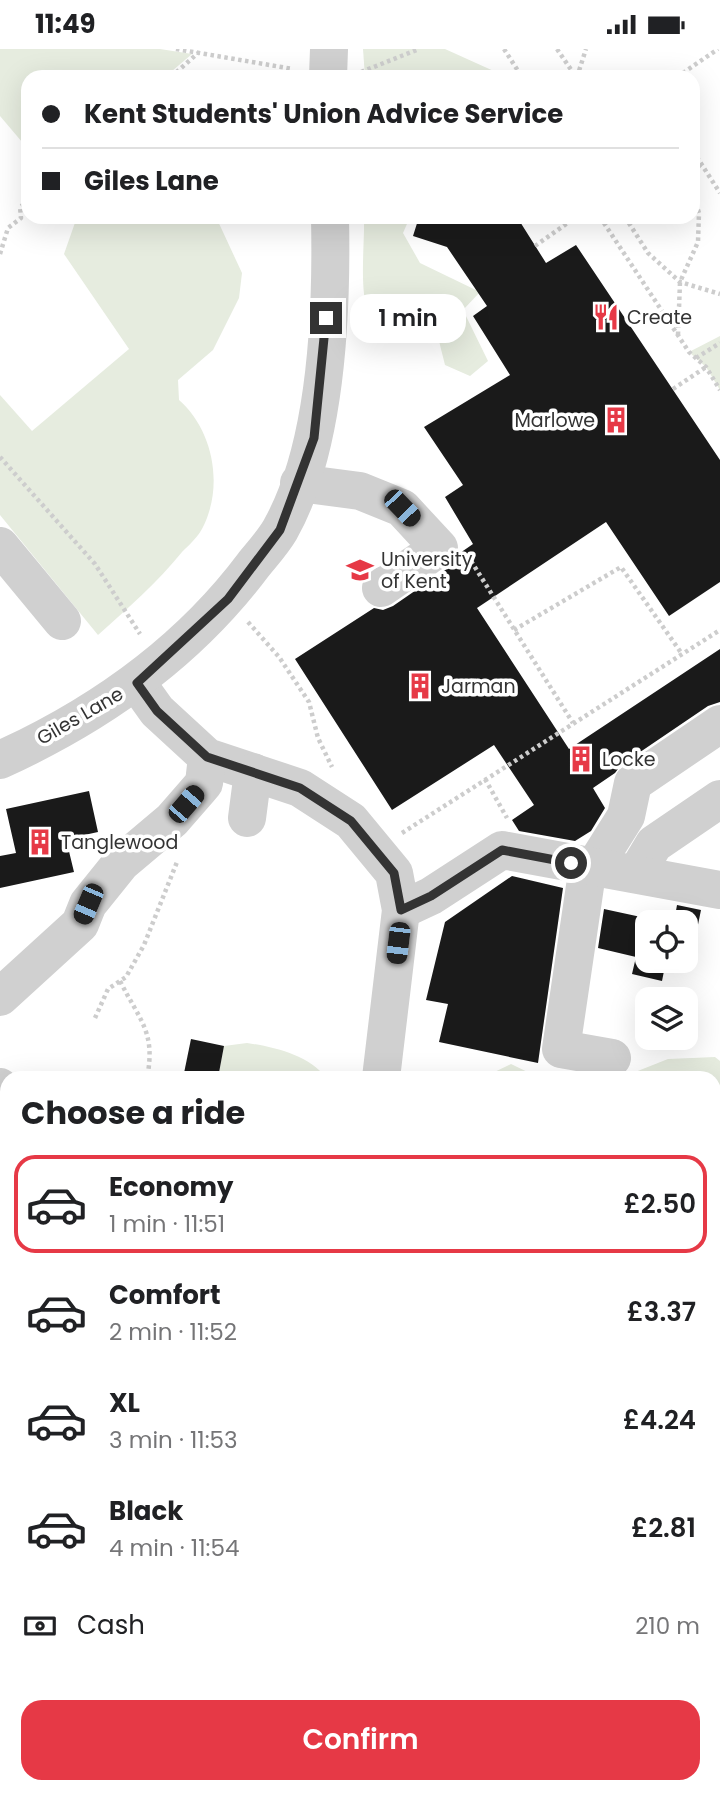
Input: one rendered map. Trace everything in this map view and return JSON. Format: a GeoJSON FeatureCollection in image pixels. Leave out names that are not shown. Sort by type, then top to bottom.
{"type":"FeatureCollection","features":[{"type":"Feature","properties":{"kind":"street"},"geometry":{"type":"LineString","coordinates":[[313,70],[329,49]]}},
{"type":"Feature","properties":{"kind":"street","name":"Giles Lane"},"geometry":{"type":"LineString","coordinates":[[0,760],[148,673],[228,599],[280,530],[314,438],[331,267],[330,224]]}},
{"type":"Feature","properties":{"kind":"street"},"geometry":{"type":"LineString","coordinates":[[299,483],[360,491],[402,508],[439,548],[381,588]]}},
{"type":"Feature","properties":{"kind":"street"},"geometry":{"type":"LineString","coordinates":[[0,547],[62,621]]}},
{"type":"Feature","properties":{"kind":"street"},"geometry":{"type":"LineString","coordinates":[[148,673],[157,711],[207,757],[300,788],[351,821],[394,873],[401,910],[382,1071]]}},
{"type":"Feature","properties":{"kind":"street"},"geometry":{"type":"LineString","coordinates":[[612,1058],[561,1049],[591,866],[626,816],[633,783],[720,724]]}},
{"type":"Feature","properties":{"kind":"street"},"geometry":{"type":"LineString","coordinates":[[0,997],[80,924],[88,904],[121,863],[172,820],[204,783],[207,757]]}},
{"type":"Feature","properties":{"kind":"street"},"geometry":{"type":"LineString","coordinates":[[247,818],[253,772]]}},
{"type":"Feature","properties":{"kind":"street"},"geometry":{"type":"LineString","coordinates":[[636,874],[654,844],[720,799]]}},
{"type":"Feature","properties":{"kind":"street"},"geometry":{"type":"LineString","coordinates":[[401,910],[431,896],[502,850],[720,890]]}},
{"type":"Feature","properties":{"kind":"path"},"geometry":{"type":"LineString","coordinates":[[176,49],[294,70]]}},
{"type":"Feature","properties":{"kind":"path"},"geometry":{"type":"LineString","coordinates":[[368,70],[419,49]]}},
{"type":"Feature","properties":{"kind":"path"},"geometry":{"type":"LineString","coordinates":[[503,49],[517,70]]}},
{"type":"Feature","properties":{"kind":"path"},"geometry":{"type":"LineString","coordinates":[[557,49],[571,70]]}},
{"type":"Feature","properties":{"kind":"path"},"geometry":{"type":"LineString","coordinates":[[578,70],[586,49]]}},
{"type":"Feature","properties":{"kind":"path"},"geometry":{"type":"LineString","coordinates":[[687,70],[718,49]]}},
{"type":"Feature","properties":{"kind":"path"},"geometry":{"type":"LineString","coordinates":[[179,70],[199,53]]}},
{"type":"Feature","properties":{"kind":"path"},"geometry":{"type":"LineString","coordinates":[[701,164],[720,193]]}},
{"type":"Feature","properties":{"kind":"path"},"geometry":{"type":"LineString","coordinates":[[0,254],[8,228],[21,218]]}},
{"type":"Feature","properties":{"kind":"path"},"geometry":{"type":"LineString","coordinates":[[535,246],[561,224]]}},
{"type":"Feature","properties":{"kind":"path"},"geometry":{"type":"LineString","coordinates":[[605,224],[678,336],[706,367],[720,390]]}},
{"type":"Feature","properties":{"kind":"path"},"geometry":{"type":"LineString","coordinates":[[629,224],[648,253],[681,282],[720,293]]}},
{"type":"Feature","properties":{"kind":"path"},"geometry":{"type":"LineString","coordinates":[[678,336],[681,282],[698,242],[699,224]]}},
{"type":"Feature","properties":{"kind":"path"},"geometry":{"type":"LineString","coordinates":[[696,358],[720,343]]}},
{"type":"Feature","properties":{"kind":"path"},"geometry":{"type":"LineString","coordinates":[[673,389],[706,367]]}},
{"type":"Feature","properties":{"kind":"path"},"geometry":{"type":"LineString","coordinates":[[0,457],[95,564],[148,673]]}},
{"type":"Feature","properties":{"kind":"path"},"geometry":{"type":"LineString","coordinates":[[439,548],[464,552],[573,723]]}},
{"type":"Feature","properties":{"kind":"path"},"geometry":{"type":"LineString","coordinates":[[513,630],[621,567],[682,654]]}},
{"type":"Feature","properties":{"kind":"path"},"geometry":{"type":"LineString","coordinates":[[245,619],[279,657],[309,702],[318,738],[334,771]]}},
{"type":"Feature","properties":{"kind":"path"},"geometry":{"type":"LineString","coordinates":[[392,837],[407,831],[720,630]]}},
{"type":"Feature","properties":{"kind":"path"},"geometry":{"type":"LineString","coordinates":[[95,1018],[108,989],[126,977],[144,945],[179,857]]}},
{"type":"Feature","properties":{"kind":"path"},"geometry":{"type":"LineString","coordinates":[[120,981],[150,1039],[152,1053],[148,1071]]}},
{"type":"Feature","properties":{"kind":"shaded area"},"geometry":{"type":"Polygon","coordinates":[[[0,49],[160,49],[192,54],[173,70],[21,70],[21,141],[0,116],[0,49]]]}},
{"type":"Feature","properties":{"kind":"shaded area"},"geometry":{"type":"Polygon","coordinates":[[[363,49],[445,49],[492,70],[364,70],[363,49]]]}},
{"type":"Feature","properties":{"kind":"shaded area"},"geometry":{"type":"Polygon","coordinates":[[[75,224],[219,224],[242,273],[239,298],[213,350],[178,380],[179,400],[191,412],[200,427],[212,459],[213,494],[203,527],[152,585],[98,635],[0,515],[0,395],[32,431],[129,349],[64,254],[75,224]]]}},
{"type":"Feature","properties":{"kind":"shaded area"},"geometry":{"type":"Polygon","coordinates":[[[364,224],[407,224],[403,233],[420,263],[480,292],[463,310],[488,361],[470,376],[445,365],[439,341],[438,305],[427,304],[422,333],[404,343],[381,340],[373,327],[364,297],[364,224]]]}},
{"type":"Feature","properties":{"kind":"shaded area"},"geometry":{"type":"Polygon","coordinates":[[[720,336],[720,390],[706,367],[689,352],[720,336]]]}},
{"type":"Feature","properties":{"kind":"shaded area"},"geometry":{"type":"Polygon","coordinates":[[[247,1043],[268,1047],[301,1058],[320,1071],[219,1071],[224,1046],[247,1043]]]}},
{"type":"Feature","properties":{"kind":"shaded area"},"geometry":{"type":"Polygon","coordinates":[[[715,1057],[720,1061],[720,1071],[638,1071],[668,1059],[715,1057]]]}},
{"type":"Feature","properties":{"kind":"shaded area"},"geometry":{"type":"Polygon","coordinates":[[[511,1064],[526,1071],[496,1071],[511,1064]]]}},
{"type":"Feature","properties":{"kind":"building"},"geometry":{"type":"Polygon","coordinates":[[[417,224],[521,224],[546,263],[576,245],[720,460],[720,582],[669,616],[606,522],[477,608],[569,749],[720,649],[720,702],[708,706],[621,765],[615,773],[593,788],[605,808],[591,831],[575,841],[519,831],[512,820],[534,805],[494,745],[392,810],[295,659],[374,608],[383,610],[393,606],[451,566],[460,553],[473,544],[445,497],[463,485],[424,427],[510,375],[473,316],[487,306],[447,247],[413,236],[417,224]]]}},
{"type":"Feature","properties":{"kind":"building","name":"Tanglewood"},"geometry":{"type":"Polygon","coordinates":[[[89,791],[98,832],[66,839],[74,872],[0,888],[0,856],[16,853],[6,809],[89,791]]]}},
{"type":"Feature","properties":{"kind":"building"},"geometry":{"type":"Polygon","coordinates":[[[512,876],[563,888],[538,1063],[439,1042],[448,1004],[426,1000],[445,922],[512,876]]]}},
{"type":"Feature","properties":{"kind":"building"},"geometry":{"type":"Polygon","coordinates":[[[677,905],[701,910],[698,925],[698,910],[676,910],[677,905]]]}},
{"type":"Feature","properties":{"kind":"building"},"geometry":{"type":"Polygon","coordinates":[[[604,909],[635,916],[635,957],[598,948],[604,909]]]}},
{"type":"Feature","properties":{"kind":"building"},"geometry":{"type":"Polygon","coordinates":[[[635,961],[635,973],[664,973],[662,981],[632,974],[635,961]]]}},
{"type":"Feature","properties":{"kind":"building"},"geometry":{"type":"Polygon","coordinates":[[[191,1039],[224,1046],[219,1071],[184,1071],[191,1039]]]}},
{"type":"Feature","properties":{"kind":"place","name":"Create"},"geometry":{"type":"Point","coordinates":[606,317]}},
{"type":"Feature","properties":{"kind":"place","name":"Marlowe"},"geometry":{"type":"Point","coordinates":[616,420]}},
{"type":"Feature","properties":{"kind":"place","name":"University of Kent"},"geometry":{"type":"Point","coordinates":[360,570]}},
{"type":"Feature","properties":{"kind":"place","name":"Jarman"},"geometry":{"type":"Point","coordinates":[420,686]}},
{"type":"Feature","properties":{"kind":"place","name":"Locke"},"geometry":{"type":"Point","coordinates":[581,759]}},
{"type":"Feature","properties":{"kind":"place","name":"Tanglewood"},"geometry":{"type":"Point","coordinates":[40,842]}},
{"type":"Feature","properties":{"kind":"route"},"geometry":{"type":"LineString","coordinates":[[326,318],[314,438],[280,530],[228,599],[137,683],[157,711],[207,757],[300,788],[351,821],[394,873],[401,910],[453,883],[475,865],[502,850],[571,863]]}}]}
